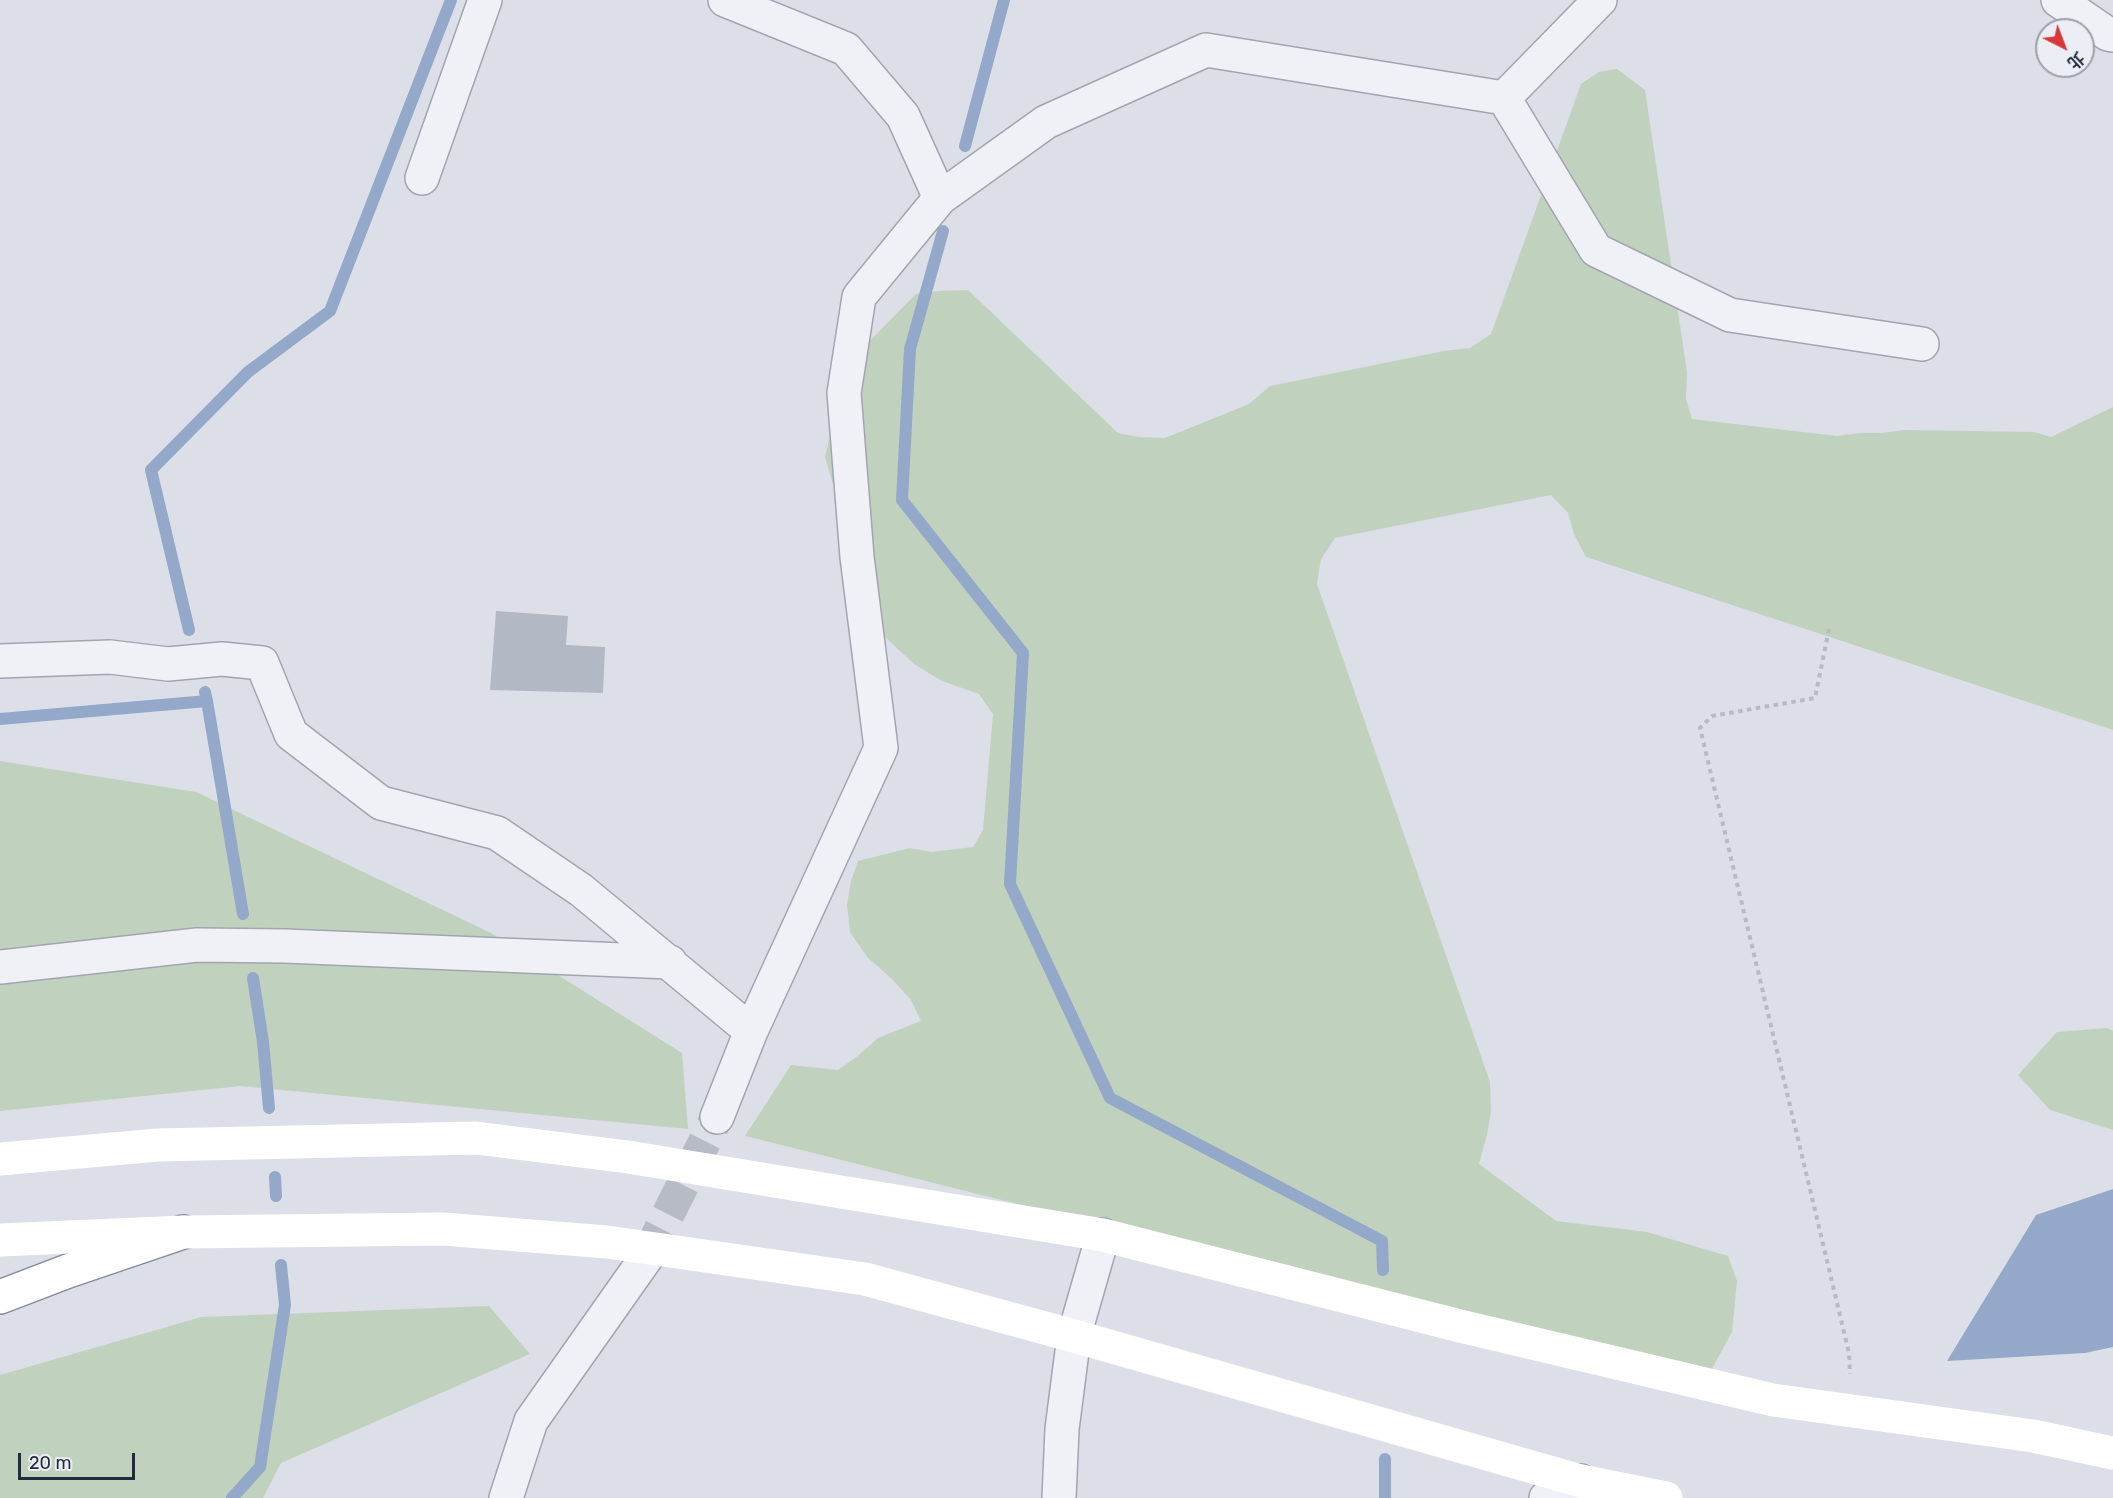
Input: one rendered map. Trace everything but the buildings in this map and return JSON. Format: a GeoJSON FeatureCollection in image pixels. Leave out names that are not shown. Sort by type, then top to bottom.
{"type":"FeatureCollection","features":[{"type":"Feature","properties":{"kind":"main road"},"geometry":{"type":"LineString","coordinates":[[0,1159],[158,1145],[476,1138],[628,1157],[1103,1235],[1472,1329],[1762,1397],[2033,1436],[2113,1453]]}},
{"type":"Feature","properties":{"kind":"main road"},"geometry":{"type":"LineString","coordinates":[[0,1240],[183,1232],[443,1229],[607,1242],[865,1279],[1074,1336],[1581,1481],[1666,1498]]}},
{"type":"Feature","properties":{"kind":"main road"},"geometry":{"type":"LineString","coordinates":[[0,1298],[68,1271],[183,1232]]}},
{"type":"Feature","properties":{"kind":"street"},"geometry":{"type":"LineString","coordinates":[[422,178],[485,0]]}},
{"type":"Feature","properties":{"kind":"street"},"geometry":{"type":"LineString","coordinates":[[725,0],[846,49],[903,116],[940,198]]}},
{"type":"Feature","properties":{"kind":"street"},"geometry":{"type":"LineString","coordinates":[[1504,98],[1600,0]]}},
{"type":"Feature","properties":{"kind":"street"},"geometry":{"type":"LineString","coordinates":[[2058,0],[2108,34],[2113,35]]}},
{"type":"Feature","properties":{"kind":"street"},"geometry":{"type":"LineString","coordinates":[[717,1117],[751,1030],[881,748],[857,556],[844,393],[859,297],[940,198],[1046,122],[1206,50],[1504,98],[1596,250],[1730,315],[1922,344]]}},
{"type":"Feature","properties":{"kind":"street"},"geometry":{"type":"LineString","coordinates":[[0,661],[110,657],[168,664],[222,659],[262,663],[291,734],[381,803],[497,833],[581,890],[751,1030]]}},
{"type":"Feature","properties":{"kind":"street"},"geometry":{"type":"LineString","coordinates":[[0,967],[197,945],[285,946],[670,962]]}},
{"type":"Feature","properties":{"kind":"street"},"geometry":{"type":"LineString","coordinates":[[1059,1498],[1062,1429],[1074,1336],[1103,1235]]}},
{"type":"Feature","properties":{"kind":"street"},"geometry":{"type":"LineString","coordinates":[[506,1498],[531,1421],[646,1258]]}},
{"type":"Feature","properties":{"kind":"street"},"geometry":{"type":"LineString","coordinates":[[1546,1498],[1581,1481]]}},
{"type":"Feature","properties":{"kind":"path"},"geometry":{"type":"LineString","coordinates":[[1829,629],[1815,698],[1712,716],[1700,728],[1849,1353],[1852,1411]]}},
{"type":"Feature","properties":{"kind":"green space"},"geometry":{"type":"Polygon","coordinates":[[[1617,69],[1645,90],[1687,372],[1686,399],[1692,419],[1837,436],[1904,430],[2034,432],[2051,437],[2113,407],[2113,730],[1586,557],[1574,534],[1568,513],[1551,495],[1335,538],[1321,559],[1317,584],[1490,1082],[1491,1111],[1479,1164],[1556,1221],[1647,1232],[1728,1256],[1737,1281],[1732,1332],[1708,1376],[745,1136],[791,1065],[838,1070],[878,1038],[921,1021],[911,1000],[868,958],[850,932],[847,905],[851,881],[858,861],[910,848],[931,852],[973,847],[983,830],[993,714],[979,694],[942,681],[914,664],[886,638],[870,611],[825,457],[830,435],[836,375],[916,294],[939,291],[968,290],[1118,433],[1138,437],[1165,438],[1249,404],[1270,386],[1444,351],[1470,348],[1491,334],[1581,84],[1599,72],[1617,69]]]}},
{"type":"Feature","properties":{"kind":"green space"},"geometry":{"type":"Polygon","coordinates":[[[0,761],[196,792],[491,933],[682,1053],[688,1129],[240,1086],[0,1111],[0,761]]]}},
{"type":"Feature","properties":{"kind":"green space"},"geometry":{"type":"Polygon","coordinates":[[[2107,1028],[2113,1031],[2113,1130],[2050,1110],[2018,1075],[2057,1032],[2107,1028]]]}},
{"type":"Feature","properties":{"kind":"green space"},"geometry":{"type":"Polygon","coordinates":[[[489,1306],[530,1354],[281,1463],[263,1498],[0,1498],[0,1375],[201,1317],[489,1306]]]}},
{"type":"Feature","properties":{"kind":"water"},"geometry":{"type":"Polygon","coordinates":[[[2113,1189],[2113,1347],[2085,1353],[1947,1361],[2036,1215],[2113,1189]]]}},
{"type":"Feature","properties":{"kind":"waterway"},"geometry":{"type":"LineString","coordinates":[[189,630],[151,470],[248,372],[330,311],[451,0]]}},
{"type":"Feature","properties":{"kind":"waterway"},"geometry":{"type":"LineString","coordinates":[[965,146],[1004,0]]}},
{"type":"Feature","properties":{"kind":"waterway"},"geometry":{"type":"LineString","coordinates":[[943,231],[910,349],[902,500],[1023,653],[1010,884],[1110,1098],[1382,1241],[1383,1270]]}},
{"type":"Feature","properties":{"kind":"waterway"},"geometry":{"type":"LineString","coordinates":[[0,719],[207,701],[205,692]]}},
{"type":"Feature","properties":{"kind":"waterway"},"geometry":{"type":"LineString","coordinates":[[207,701],[243,914]]}},
{"type":"Feature","properties":{"kind":"waterway"},"geometry":{"type":"LineString","coordinates":[[253,978],[263,1042],[269,1108]]}},
{"type":"Feature","properties":{"kind":"waterway"},"geometry":{"type":"LineString","coordinates":[[275,1177],[276,1196]]}},
{"type":"Feature","properties":{"kind":"waterway"},"geometry":{"type":"LineString","coordinates":[[232,1498],[260,1467],[285,1305],[281,1265]]}},
{"type":"Feature","properties":{"kind":"waterway"},"geometry":{"type":"LineString","coordinates":[[1385,1459],[1385,1498]]}},
{"type":"Feature","properties":{"kind":"tunnel"},"geometry":{"type":"LineString","coordinates":[[646,1258],[717,1117]]}}]}
